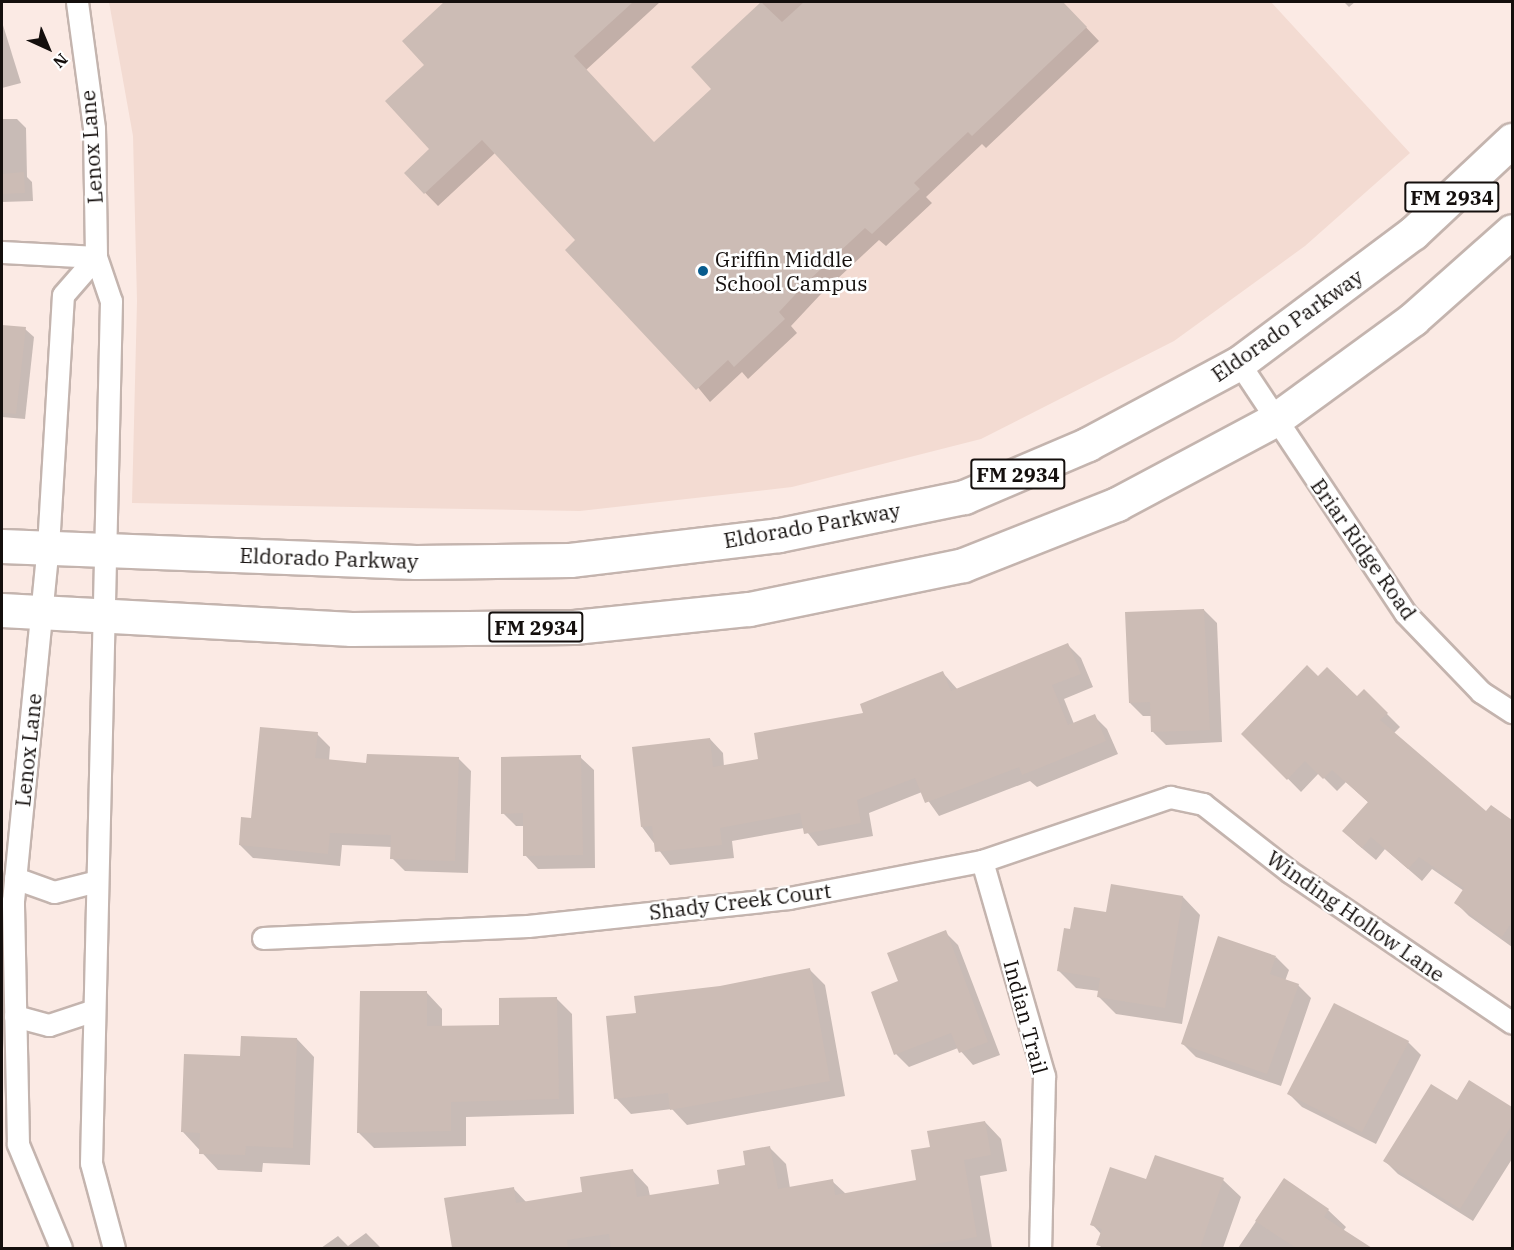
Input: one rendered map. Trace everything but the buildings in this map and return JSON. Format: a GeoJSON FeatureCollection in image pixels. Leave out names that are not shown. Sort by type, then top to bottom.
{"type":"FeatureCollection","features":[{"type":"Feature","properties":{"kind":"main road","name":"Eldorado Parkway"},"geometry":{"type":"LineString","coordinates":[[2,546],[416,562],[570,560],[779,535],[964,497],[1088,444],[1239,363],[1413,233],[1512,140]]}},
{"type":"Feature","properties":{"kind":"main road","name":"FM 2934"},"geometry":{"type":"LineString","coordinates":[[2,609],[351,629],[574,627],[749,609],[963,565],[1117,504],[1276,419],[1413,319],[1512,231]]}},
{"type":"Feature","properties":{"kind":"street","name":"Lenox Lane"},"geometry":{"type":"LineString","coordinates":[[77,2],[94,128],[96,257],[111,301],[91,1163],[114,1248]]}},
{"type":"Feature","properties":{"kind":"street"},"geometry":{"type":"LineString","coordinates":[[2,252],[96,257]]}},
{"type":"Feature","properties":{"kind":"street","name":"Lenox Lane"},"geometry":{"type":"LineString","coordinates":[[61,1248],[18,1144],[15,878],[48,547],[63,294],[96,257]]}},
{"type":"Feature","properties":{"kind":"street","name":"Briar Ridge Road"},"geometry":{"type":"LineString","coordinates":[[1239,363],[1405,614],[1481,692],[1512,712]]}},
{"type":"Feature","properties":{"kind":"street","name":"Shady Creek Court"},"geometry":{"type":"LineString","coordinates":[[263,938],[528,926],[789,898],[982,861],[1170,797],[1203,804]]}},
{"type":"Feature","properties":{"kind":"street","name":"Winding Hollow Lane"},"geometry":{"type":"LineString","coordinates":[[1203,804],[1290,872],[1512,1023]]}},
{"type":"Feature","properties":{"kind":"street","name":"Indian Trail"},"geometry":{"type":"LineString","coordinates":[[982,861],[1044,1076],[1041,1248]]}},
{"type":"Feature","properties":{"kind":"street"},"geometry":{"type":"LineString","coordinates":[[15,878],[54,892],[97,881]]}},
{"type":"Feature","properties":{"kind":"street"},"geometry":{"type":"LineString","coordinates":[[15,1016],[49,1025],[94,1010]]}},
{"type":"Feature","properties":{"kind":"shaded area","name":"Griffin Middle School Campus"},"geometry":{"type":"Polygon","coordinates":[[[109,2],[1271,2],[1410,153],[1305,246],[1174,341],[981,439],[792,487],[580,511],[132,503],[137,301],[133,136],[109,2]]]}},
{"type":"Feature","properties":{"kind":"place","name":"Griffin Middle School Campus"},"geometry":{"type":"Point","coordinates":[703,271]}}]}
